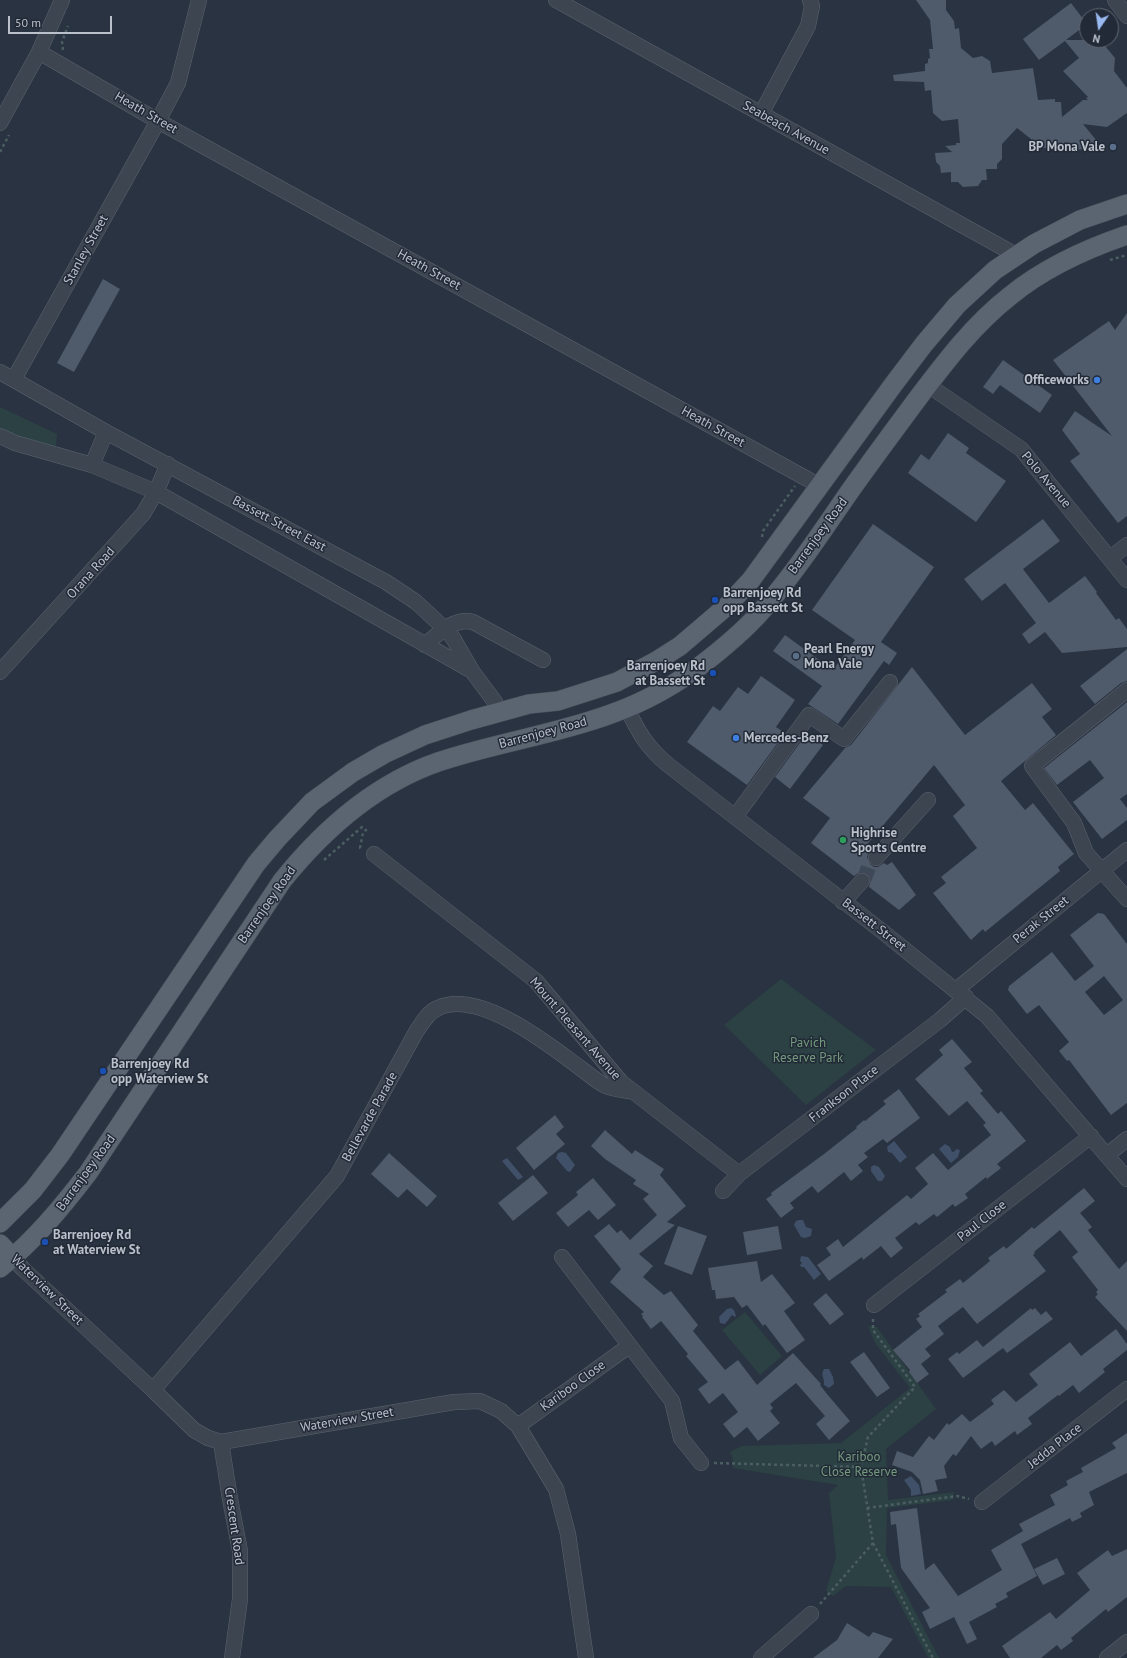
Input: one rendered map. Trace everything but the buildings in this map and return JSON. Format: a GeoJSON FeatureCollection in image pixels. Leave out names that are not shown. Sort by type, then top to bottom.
{"type":"FeatureCollection","features":[{"type":"Feature","properties":{"kind":"main road","name":"Barrenjoey Road"},"geometry":{"type":"LineString","coordinates":[[0,1223],[33,1190],[60,1155],[256,864],[312,802],[353,772],[384,754],[425,735],[529,704],[558,701],[617,682],[680,646],[728,605],[751,580],[893,386],[946,317],[971,291],[995,270],[1034,244],[1080,220],[1127,204]]}},
{"type":"Feature","properties":{"kind":"main road","name":"Barrenjoey Road"},"geometry":{"type":"LineString","coordinates":[[7,1263],[57,1213],[88,1173],[282,880],[302,856],[336,822],[371,796],[396,781],[436,763],[499,744],[564,728],[627,708],[684,677],[708,660],[730,642],[765,608],[928,385],[974,329],[1011,295],[1058,264],[1099,245],[1127,235]]}},
{"type":"Feature","properties":{"kind":"main road","name":"Bassett Street"},"geometry":{"type":"LineString","coordinates":[[617,682],[627,708]]}},
{"type":"Feature","properties":{"kind":"main road","name":"Bassett Street East"},"geometry":{"type":"LineString","coordinates":[[498,713],[499,744]]}},
{"type":"Feature","properties":{"kind":"main road","name":"Waterview Street"},"geometry":{"type":"LineString","coordinates":[[0,1244],[7,1263]]}},
{"type":"Feature","properties":{"kind":"street"},"geometry":{"type":"LineString","coordinates":[[0,123],[40,52],[62,0]]}},
{"type":"Feature","properties":{"kind":"street","name":"Stanley Street"},"geometry":{"type":"LineString","coordinates":[[14,379],[178,83],[199,0]]}},
{"type":"Feature","properties":{"kind":"street","name":"Seabeach Avenue"},"geometry":{"type":"LineString","coordinates":[[556,0],[1016,255]]}},
{"type":"Feature","properties":{"kind":"street"},"geometry":{"type":"LineString","coordinates":[[761,114],[808,26],[812,6],[810,0]]}},
{"type":"Feature","properties":{"kind":"street"},"geometry":{"type":"LineString","coordinates":[[1114,0],[1127,16]]}},
{"type":"Feature","properties":{"kind":"street","name":"Heath Street"},"geometry":{"type":"LineString","coordinates":[[40,52],[158,120],[820,486]]}},
{"type":"Feature","properties":{"kind":"street","name":"Bassett Street East"},"geometry":{"type":"LineString","coordinates":[[0,372],[106,432],[386,582],[416,602],[453,638],[472,671],[495,702],[498,713]]}},
{"type":"Feature","properties":{"kind":"street","name":"Polo Avenue"},"geometry":{"type":"LineString","coordinates":[[928,385],[1021,449],[1127,580]]}},
{"type":"Feature","properties":{"kind":"street"},"geometry":{"type":"LineString","coordinates":[[92,465],[106,432]]}},
{"type":"Feature","properties":{"kind":"street","name":"Bassett Street East"},"geometry":{"type":"LineString","coordinates":[[0,436],[15,443],[92,465],[156,492],[472,671]]}},
{"type":"Feature","properties":{"kind":"street","name":"Orana Road"},"geometry":{"type":"LineString","coordinates":[[0,672],[143,514],[156,492],[168,464]]}},
{"type":"Feature","properties":{"kind":"street"},"geometry":{"type":"LineString","coordinates":[[1110,558],[1127,545]]}},
{"type":"Feature","properties":{"kind":"street"},"geometry":{"type":"LineString","coordinates":[[425,645],[444,628],[466,620],[473,622],[543,660]]}},
{"type":"Feature","properties":{"kind":"street"},"geometry":{"type":"LineString","coordinates":[[734,816],[809,715],[844,739],[890,682]]}},
{"type":"Feature","properties":{"kind":"street"},"geometry":{"type":"LineString","coordinates":[[1127,690],[1032,766],[1074,823],[1086,853],[1127,899]]}},
{"type":"Feature","properties":{"kind":"street","name":"Bassett Street"},"geometry":{"type":"LineString","coordinates":[[627,708],[640,736],[654,753],[988,1016],[1127,1179]]}},
{"type":"Feature","properties":{"kind":"street"},"geometry":{"type":"LineString","coordinates":[[876,858],[928,800]]}},
{"type":"Feature","properties":{"kind":"street","name":"Perak Street"},"geometry":{"type":"LineString","coordinates":[[961,994],[1102,870],[1127,850]]}},
{"type":"Feature","properties":{"kind":"street","name":"Mount Pleasant Avenue"},"geometry":{"type":"LineString","coordinates":[[374,854],[536,981],[620,1082],[740,1174]]}},
{"type":"Feature","properties":{"kind":"street"},"geometry":{"type":"LineString","coordinates":[[843,902],[862,881]]}},
{"type":"Feature","properties":{"kind":"street","name":"Frankson Place"},"geometry":{"type":"LineString","coordinates":[[723,1190],[740,1174],[940,1020],[961,994]]}},
{"type":"Feature","properties":{"kind":"street","name":"Bellevarde Parade"},"geometry":{"type":"LineString","coordinates":[[153,1390],[337,1176],[416,1032],[428,1015],[438,1008],[458,1004],[481,1008],[502,1016],[531,1033],[604,1085],[633,1092]]}},
{"type":"Feature","properties":{"kind":"street","name":"Paul Close"},"geometry":{"type":"LineString","coordinates":[[874,1305],[1091,1136]]}},
{"type":"Feature","properties":{"kind":"street"},"geometry":{"type":"LineString","coordinates":[[1107,1155],[1127,1139]]}},
{"type":"Feature","properties":{"kind":"street"},"geometry":{"type":"LineString","coordinates":[[562,1257],[672,1401],[681,1438],[701,1463]]}},
{"type":"Feature","properties":{"kind":"street","name":"Waterview Street"},"geometry":{"type":"LineString","coordinates":[[7,1263],[23,1269],[194,1430],[208,1438],[222,1442],[460,1402],[480,1401],[501,1411],[518,1426],[556,1489],[568,1534],[586,1658]]}},
{"type":"Feature","properties":{"kind":"street","name":"Kariboo Close"},"geometry":{"type":"LineString","coordinates":[[518,1426],[629,1346]]}},
{"type":"Feature","properties":{"kind":"street","name":"Jedda Place"},"geometry":{"type":"LineString","coordinates":[[982,1502],[1127,1389]]}},
{"type":"Feature","properties":{"kind":"street","name":"Crescent Road"},"geometry":{"type":"LineString","coordinates":[[222,1442],[230,1500],[240,1551],[240,1599],[232,1658]]}},
{"type":"Feature","properties":{"kind":"street"},"geometry":{"type":"LineString","coordinates":[[761,1658],[811,1614]]}},
{"type":"Feature","properties":{"kind":"street"},"geometry":{"type":"LineString","coordinates":[[1107,1658],[1127,1642]]}},
{"type":"Feature","properties":{"kind":"path"},"geometry":{"type":"LineString","coordinates":[[1105,261],[1127,255]]}},
{"type":"Feature","properties":{"kind":"path"},"geometry":{"type":"LineString","coordinates":[[763,540],[763,531],[795,486]]}},
{"type":"Feature","properties":{"kind":"path"},"geometry":{"type":"LineString","coordinates":[[320,865],[362,827],[366,830],[363,833],[360,848],[374,854]]}},
{"type":"Feature","properties":{"kind":"path"},"geometry":{"type":"LineString","coordinates":[[874,1305],[873,1330],[915,1388],[868,1437],[861,1467],[867,1508],[873,1543],[933,1658]]}},
{"type":"Feature","properties":{"kind":"path"},"geometry":{"type":"LineString","coordinates":[[701,1463],[861,1467]]}},
{"type":"Feature","properties":{"kind":"path"},"geometry":{"type":"LineString","coordinates":[[867,1508],[957,1496],[982,1502]]}},
{"type":"Feature","properties":{"kind":"path"},"geometry":{"type":"LineString","coordinates":[[811,1614],[873,1543]]}},
{"type":"Feature","properties":{"kind":"green space"},"geometry":{"type":"Polygon","coordinates":[[[0,407],[57,434],[56,446],[44,450],[0,433],[0,407]]]}},
{"type":"Feature","properties":{"kind":"green space","name":"Pavich Reserve Park"},"geometry":{"type":"Polygon","coordinates":[[[781,979],[876,1050],[806,1105],[724,1025],[781,979]]]}},
{"type":"Feature","properties":{"kind":"green space"},"geometry":{"type":"Polygon","coordinates":[[[745,1312],[782,1356],[760,1375],[722,1330],[745,1312]]]}},
{"type":"Feature","properties":{"kind":"green space","name":"Kariboo Close Reserve"},"geometry":{"type":"Polygon","coordinates":[[[868,1326],[877,1327],[936,1409],[886,1449],[888,1500],[954,1492],[953,1500],[887,1508],[886,1555],[939,1658],[928,1658],[891,1587],[846,1586],[833,1596],[826,1591],[836,1557],[829,1493],[838,1485],[733,1468],[733,1460],[730,1452],[742,1446],[841,1443],[910,1388],[875,1343],[868,1326]]]}},
{"type":"Feature","properties":{"kind":"water"},"geometry":{"type":"Polygon","coordinates":[[[894,1141],[907,1157],[900,1163],[892,1153],[888,1152],[887,1147],[894,1141]]]}},
{"type":"Feature","properties":{"kind":"water"},"geometry":{"type":"Polygon","coordinates":[[[945,1144],[950,1147],[952,1152],[956,1149],[960,1150],[958,1157],[951,1163],[939,1149],[945,1144]]]}},
{"type":"Feature","properties":{"kind":"water"},"geometry":{"type":"Polygon","coordinates":[[[558,1153],[566,1153],[575,1165],[570,1172],[567,1171],[556,1158],[558,1153]]]}},
{"type":"Feature","properties":{"kind":"water"},"geometry":{"type":"Polygon","coordinates":[[[507,1158],[523,1177],[518,1180],[502,1161],[507,1158]]]}},
{"type":"Feature","properties":{"kind":"water"},"geometry":{"type":"Polygon","coordinates":[[[874,1165],[879,1167],[885,1176],[882,1181],[878,1181],[871,1171],[871,1167],[874,1165]]]}},
{"type":"Feature","properties":{"kind":"water"},"geometry":{"type":"Polygon","coordinates":[[[803,1220],[806,1227],[812,1229],[811,1236],[805,1238],[801,1237],[794,1225],[796,1221],[803,1220]]]}},
{"type":"Feature","properties":{"kind":"water"},"geometry":{"type":"Polygon","coordinates":[[[801,1256],[808,1257],[821,1274],[814,1280],[804,1267],[801,1267],[801,1256]]]}},
{"type":"Feature","properties":{"kind":"water"},"geometry":{"type":"Polygon","coordinates":[[[731,1308],[734,1310],[736,1316],[735,1317],[732,1315],[725,1324],[720,1323],[719,1317],[727,1309],[731,1308]]]}},
{"type":"Feature","properties":{"kind":"water"},"geometry":{"type":"Polygon","coordinates":[[[824,1369],[829,1369],[833,1377],[834,1384],[829,1388],[824,1385],[822,1373],[824,1369]]]}},
{"type":"Feature","properties":{"kind":"water"},"geometry":{"type":"Polygon","coordinates":[[[911,1476],[919,1485],[921,1494],[911,1496],[911,1490],[904,1480],[911,1476]]]}},
{"type":"Feature","properties":{"kind":"tunnel"},"geometry":{"type":"LineString","coordinates":[[862,881],[869,866],[876,858]]}},
{"type":"Feature","properties":{"kind":"place","name":"BP Mona Vale"},"geometry":{"type":"Point","coordinates":[1113,147]}},
{"type":"Feature","properties":{"kind":"place","name":"Officeworks"},"geometry":{"type":"Point","coordinates":[1097,380]}},
{"type":"Feature","properties":{"kind":"place","name":"Barrenjoey Rd opp Bassett St"},"geometry":{"type":"Point","coordinates":[715,600]}},
{"type":"Feature","properties":{"kind":"place","name":"Pearl Energy Mona Vale"},"geometry":{"type":"Point","coordinates":[796,656]}},
{"type":"Feature","properties":{"kind":"place","name":"Barrenjoey Rd at Bassett St"},"geometry":{"type":"Point","coordinates":[713,673]}},
{"type":"Feature","properties":{"kind":"place","name":"Mercedes-Benz"},"geometry":{"type":"Point","coordinates":[736,738]}},
{"type":"Feature","properties":{"kind":"place","name":"Highrise Sports Centre"},"geometry":{"type":"Point","coordinates":[843,840]}},
{"type":"Feature","properties":{"kind":"place","name":"Barrenjoey Rd opp Waterview St"},"geometry":{"type":"Point","coordinates":[103,1071]}},
{"type":"Feature","properties":{"kind":"place","name":"Barrenjoey Rd at Waterview St"},"geometry":{"type":"Point","coordinates":[45,1242]}}]}
